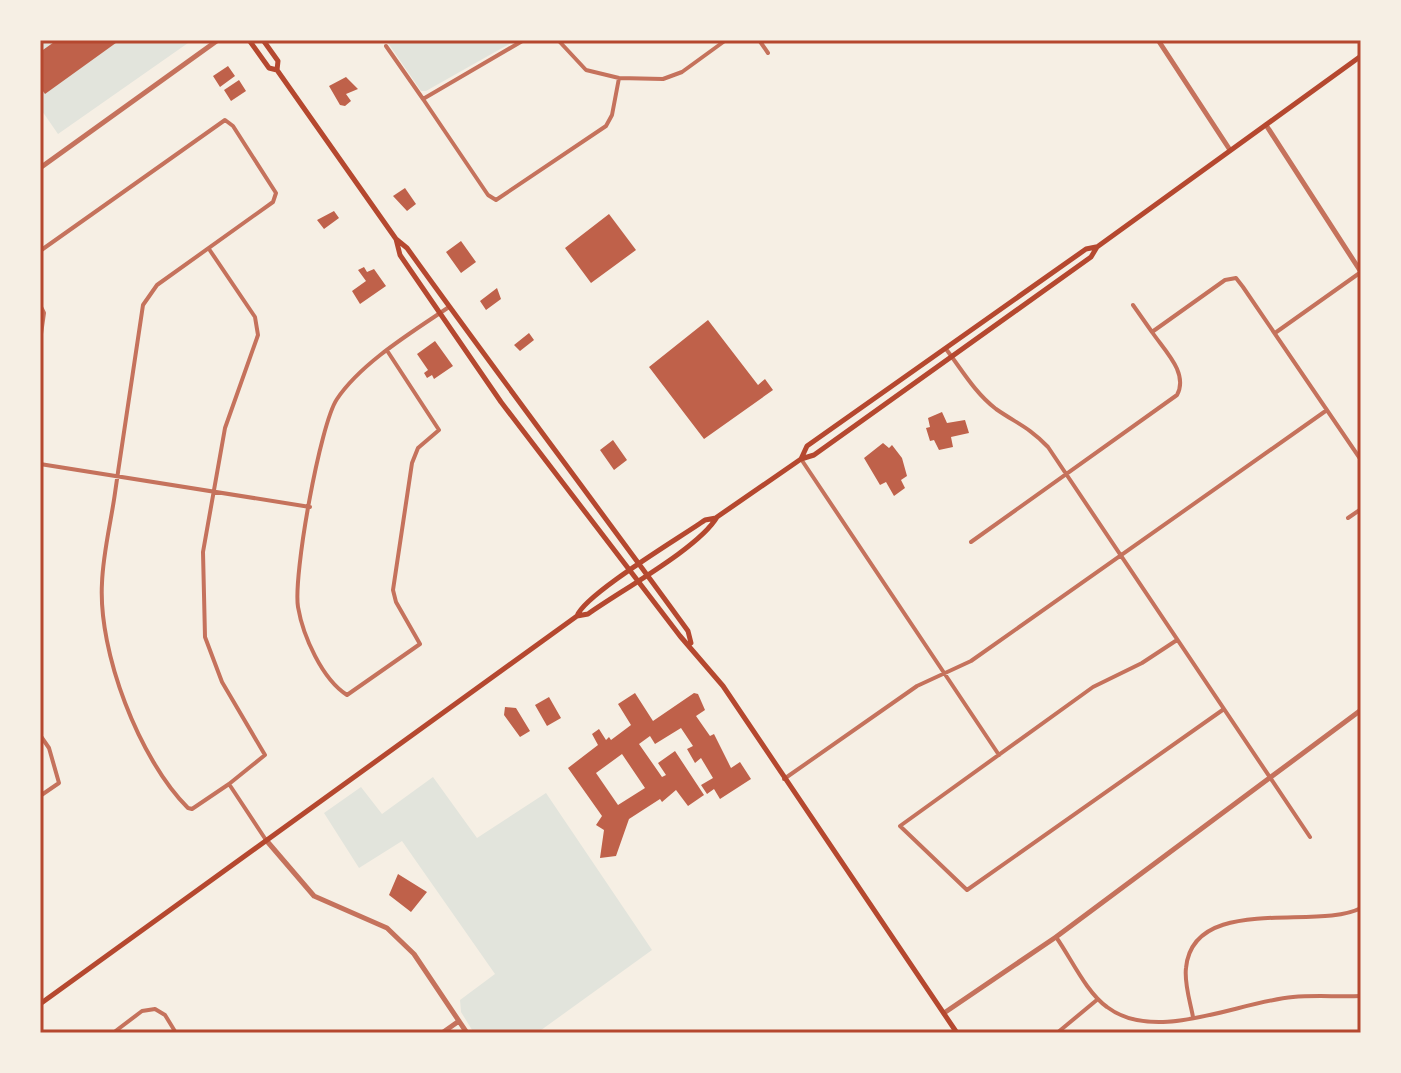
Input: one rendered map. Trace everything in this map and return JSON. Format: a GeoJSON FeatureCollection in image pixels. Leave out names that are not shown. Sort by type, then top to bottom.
{"type":"FeatureCollection","features":[{"type":"Feature","properties":{"kind":"main road"},"geometry":{"type":"LineString","coordinates":[[249,40],[269,68],[277,70],[396,239],[407,248],[641,565],[688,631],[692,646]]}},
{"type":"Feature","properties":{"kind":"main road"},"geometry":{"type":"LineString","coordinates":[[263,40],[278,61],[277,70]]}},
{"type":"Feature","properties":{"kind":"main road"},"geometry":{"type":"LineString","coordinates":[[577,616],[580,607],[705,520],[717,517],[801,459],[814,455],[1091,257],[1097,247],[1361,56]]}},
{"type":"Feature","properties":{"kind":"main road"},"geometry":{"type":"LineString","coordinates":[[396,239],[400,255],[501,402],[680,636],[692,646],[957,1033]]}},
{"type":"Feature","properties":{"kind":"main road"},"geometry":{"type":"LineString","coordinates":[[801,459],[807,446],[1086,249],[1097,247]]}},
{"type":"Feature","properties":{"kind":"main road"},"geometry":{"type":"LineString","coordinates":[[40,1004],[577,616],[588,614],[711,528],[717,517]]}},
{"type":"Feature","properties":{"kind":"street"},"geometry":{"type":"LineString","coordinates":[[40,168],[218,40]]}},
{"type":"Feature","properties":{"kind":"street"},"geometry":{"type":"LineString","coordinates":[[423,99],[524,40]]}},
{"type":"Feature","properties":{"kind":"street"},"geometry":{"type":"LineString","coordinates":[[558,40],[586,70],[619,78],[663,79],[682,72],[726,40]]}},
{"type":"Feature","properties":{"kind":"street"},"geometry":{"type":"LineString","coordinates":[[759,40],[768,53]]}},
{"type":"Feature","properties":{"kind":"street"},"geometry":{"type":"LineString","coordinates":[[1158,40],[1230,150]]}},
{"type":"Feature","properties":{"kind":"street"},"geometry":{"type":"LineString","coordinates":[[386,46],[488,195],[496,200],[606,126],[612,115],[619,78]]}},
{"type":"Feature","properties":{"kind":"street"},"geometry":{"type":"LineString","coordinates":[[40,251],[225,120],[233,126],[276,193],[273,202],[157,285],[143,305],[102,584],[109,648],[135,727],[188,808],[192,809],[265,755],[222,682],[205,637],[201,575],[225,428],[258,335],[255,317],[209,249]]}},
{"type":"Feature","properties":{"kind":"street"},"geometry":{"type":"LineString","coordinates":[[1266,125],[1361,272],[1275,333]]}},
{"type":"Feature","properties":{"kind":"street"},"geometry":{"type":"LineString","coordinates":[[1152,332],[1225,280],[1236,278],[1361,460]]}},
{"type":"Feature","properties":{"kind":"street"},"geometry":{"type":"LineString","coordinates":[[40,305],[44,313],[40,341]]}},
{"type":"Feature","properties":{"kind":"street"},"geometry":{"type":"LineString","coordinates":[[971,542],[1177,395],[1182,386],[1181,375],[1133,305]]}},
{"type":"Feature","properties":{"kind":"street"},"geometry":{"type":"LineString","coordinates":[[388,352],[439,430],[418,448],[412,463],[393,590],[396,602],[420,644],[347,695],[338,689],[324,668],[307,636],[298,605],[322,433],[335,401],[368,365],[449,307]]}},
{"type":"Feature","properties":{"kind":"street"},"geometry":{"type":"LineString","coordinates":[[944,348],[982,396],[1031,430],[1048,447],[1310,837]]}},
{"type":"Feature","properties":{"kind":"street"},"geometry":{"type":"LineString","coordinates":[[784,779],[917,686],[971,661],[1327,410]]}},
{"type":"Feature","properties":{"kind":"street"},"geometry":{"type":"LineString","coordinates":[[801,459],[999,755]]}},
{"type":"Feature","properties":{"kind":"street"},"geometry":{"type":"LineString","coordinates":[[40,464],[310,507]]}},
{"type":"Feature","properties":{"kind":"street"},"geometry":{"type":"LineString","coordinates":[[1348,518],[1361,509]]}},
{"type":"Feature","properties":{"kind":"street"},"geometry":{"type":"LineString","coordinates":[[1177,640],[1142,663],[1093,687],[900,826],[967,890],[1224,709]]}},
{"type":"Feature","properties":{"kind":"street"},"geometry":{"type":"LineString","coordinates":[[944,1013],[1056,937],[1361,710]]}},
{"type":"Feature","properties":{"kind":"street"},"geometry":{"type":"LineString","coordinates":[[40,735],[49,748],[59,783],[40,796]]}},
{"type":"Feature","properties":{"kind":"street"},"geometry":{"type":"LineString","coordinates":[[229,784],[266,840],[314,896],[387,928],[414,954],[467,1033]]}},
{"type":"Feature","properties":{"kind":"street"},"geometry":{"type":"LineString","coordinates":[[1193,1017],[1185,971],[1187,958],[1208,932],[1258,917],[1341,915],[1361,908]]}},
{"type":"Feature","properties":{"kind":"street"},"geometry":{"type":"LineString","coordinates":[[1056,937],[1098,999],[1123,1017],[1139,1022],[1165,1023],[1293,997],[1361,996]]}},
{"type":"Feature","properties":{"kind":"street"},"geometry":{"type":"LineString","coordinates":[[1059,1032],[1098,999]]}},
{"type":"Feature","properties":{"kind":"street"},"geometry":{"type":"LineString","coordinates":[[113,1033],[142,1011],[155,1009],[165,1015],[176,1033]]}},
{"type":"Feature","properties":{"kind":"street"},"geometry":{"type":"LineString","coordinates":[[442,1033],[459,1021]]}},
{"type":"Feature","properties":{"kind":"street"},"geometry":{"type":"LineString","coordinates":[[1059,1032],[1067,1033]]}},
{"type":"Feature","properties":{"kind":"shaded area"},"geometry":{"type":"Polygon","coordinates":[[[45,40],[186,40],[188,43],[58,134],[40,108],[40,44],[45,40]]]}},
{"type":"Feature","properties":{"kind":"shaded area"},"geometry":{"type":"Polygon","coordinates":[[[386,40],[516,40],[421,91],[386,40]]]}},
{"type":"Feature","properties":{"kind":"shaded area"},"geometry":{"type":"Polygon","coordinates":[[[433,777],[477,838],[546,793],[652,950],[537,1033],[474,1033],[461,1012],[460,1000],[495,974],[402,841],[359,868],[324,813],[361,787],[382,814],[433,777]]]}},
{"type":"Feature","properties":{"kind":"building"},"geometry":{"type":"Polygon","coordinates":[[[57,40],[120,40],[45,94],[40,87],[40,52],[57,40]]]}},
{"type":"Feature","properties":{"kind":"building"},"geometry":{"type":"Polygon","coordinates":[[[228,66],[235,76],[220,87],[213,76],[228,66]]]}},
{"type":"Feature","properties":{"kind":"building"},"geometry":{"type":"Polygon","coordinates":[[[346,77],[358,89],[346,94],[351,101],[345,106],[340,105],[329,86],[346,77]]]}},
{"type":"Feature","properties":{"kind":"building"},"geometry":{"type":"Polygon","coordinates":[[[239,80],[246,91],[231,101],[224,90],[239,80]]]}},
{"type":"Feature","properties":{"kind":"building"},"geometry":{"type":"Polygon","coordinates":[[[405,188],[416,204],[407,211],[393,196],[405,188]]]}},
{"type":"Feature","properties":{"kind":"building"},"geometry":{"type":"Polygon","coordinates":[[[334,211],[339,218],[324,229],[317,220],[334,211]]]}},
{"type":"Feature","properties":{"kind":"building"},"geometry":{"type":"Polygon","coordinates":[[[609,214],[636,250],[591,283],[565,248],[609,214]]]}},
{"type":"Feature","properties":{"kind":"building"},"geometry":{"type":"Polygon","coordinates":[[[461,241],[476,262],[461,273],[446,252],[461,241]]]}},
{"type":"Feature","properties":{"kind":"building"},"geometry":{"type":"Polygon","coordinates":[[[364,267],[367,272],[374,269],[386,286],[360,304],[352,291],[366,281],[358,270],[364,267]]]}},
{"type":"Feature","properties":{"kind":"building"},"geometry":{"type":"Polygon","coordinates":[[[497,288],[501,299],[486,310],[480,301],[497,288]]]}},
{"type":"Feature","properties":{"kind":"building"},"geometry":{"type":"Polygon","coordinates":[[[708,320],[758,385],[765,379],[773,390],[704,439],[649,367],[708,320]]]}},
{"type":"Feature","properties":{"kind":"building"},"geometry":{"type":"Polygon","coordinates":[[[529,333],[534,340],[520,351],[514,345],[529,333]]]}},
{"type":"Feature","properties":{"kind":"building"},"geometry":{"type":"Polygon","coordinates":[[[435,341],[453,366],[434,379],[432,375],[427,378],[424,373],[428,370],[417,354],[435,341]]]}},
{"type":"Feature","properties":{"kind":"building"},"geometry":{"type":"Polygon","coordinates":[[[942,412],[947,423],[965,420],[969,433],[951,437],[953,447],[939,450],[934,440],[930,441],[926,428],[930,427],[928,418],[942,412]]]}},
{"type":"Feature","properties":{"kind":"building"},"geometry":{"type":"Polygon","coordinates":[[[613,440],[627,460],[614,470],[600,450],[613,440]]]}},
{"type":"Feature","properties":{"kind":"building"},"geometry":{"type":"Polygon","coordinates":[[[883,443],[889,448],[892,445],[902,458],[907,476],[901,480],[905,488],[894,496],[886,482],[880,485],[864,458],[883,443]]]}},
{"type":"Feature","properties":{"kind":"building"},"geometry":{"type":"Polygon","coordinates":[[[635,693],[653,721],[694,693],[698,694],[705,710],[696,716],[710,736],[714,734],[731,768],[740,762],[751,779],[720,799],[714,789],[707,794],[701,785],[713,778],[701,758],[695,763],[687,749],[693,746],[681,728],[655,744],[650,736],[639,744],[662,777],[666,775],[658,763],[675,751],[704,795],[688,806],[676,790],[662,802],[660,799],[629,819],[616,856],[600,858],[604,830],[596,825],[602,816],[568,768],[598,745],[592,734],[599,729],[606,740],[609,737],[611,740],[631,725],[618,704],[635,693]],[[622,754],[596,773],[618,805],[645,788],[622,754]]]}},
{"type":"Feature","properties":{"kind":"building"},"geometry":{"type":"Polygon","coordinates":[[[549,697],[561,718],[547,726],[535,705],[549,697]]]}},
{"type":"Feature","properties":{"kind":"building"},"geometry":{"type":"Polygon","coordinates":[[[505,707],[516,708],[530,731],[520,737],[504,715],[505,707]]]}},
{"type":"Feature","properties":{"kind":"building"},"geometry":{"type":"Polygon","coordinates":[[[398,874],[427,892],[411,912],[389,895],[398,874]]]}}]}
